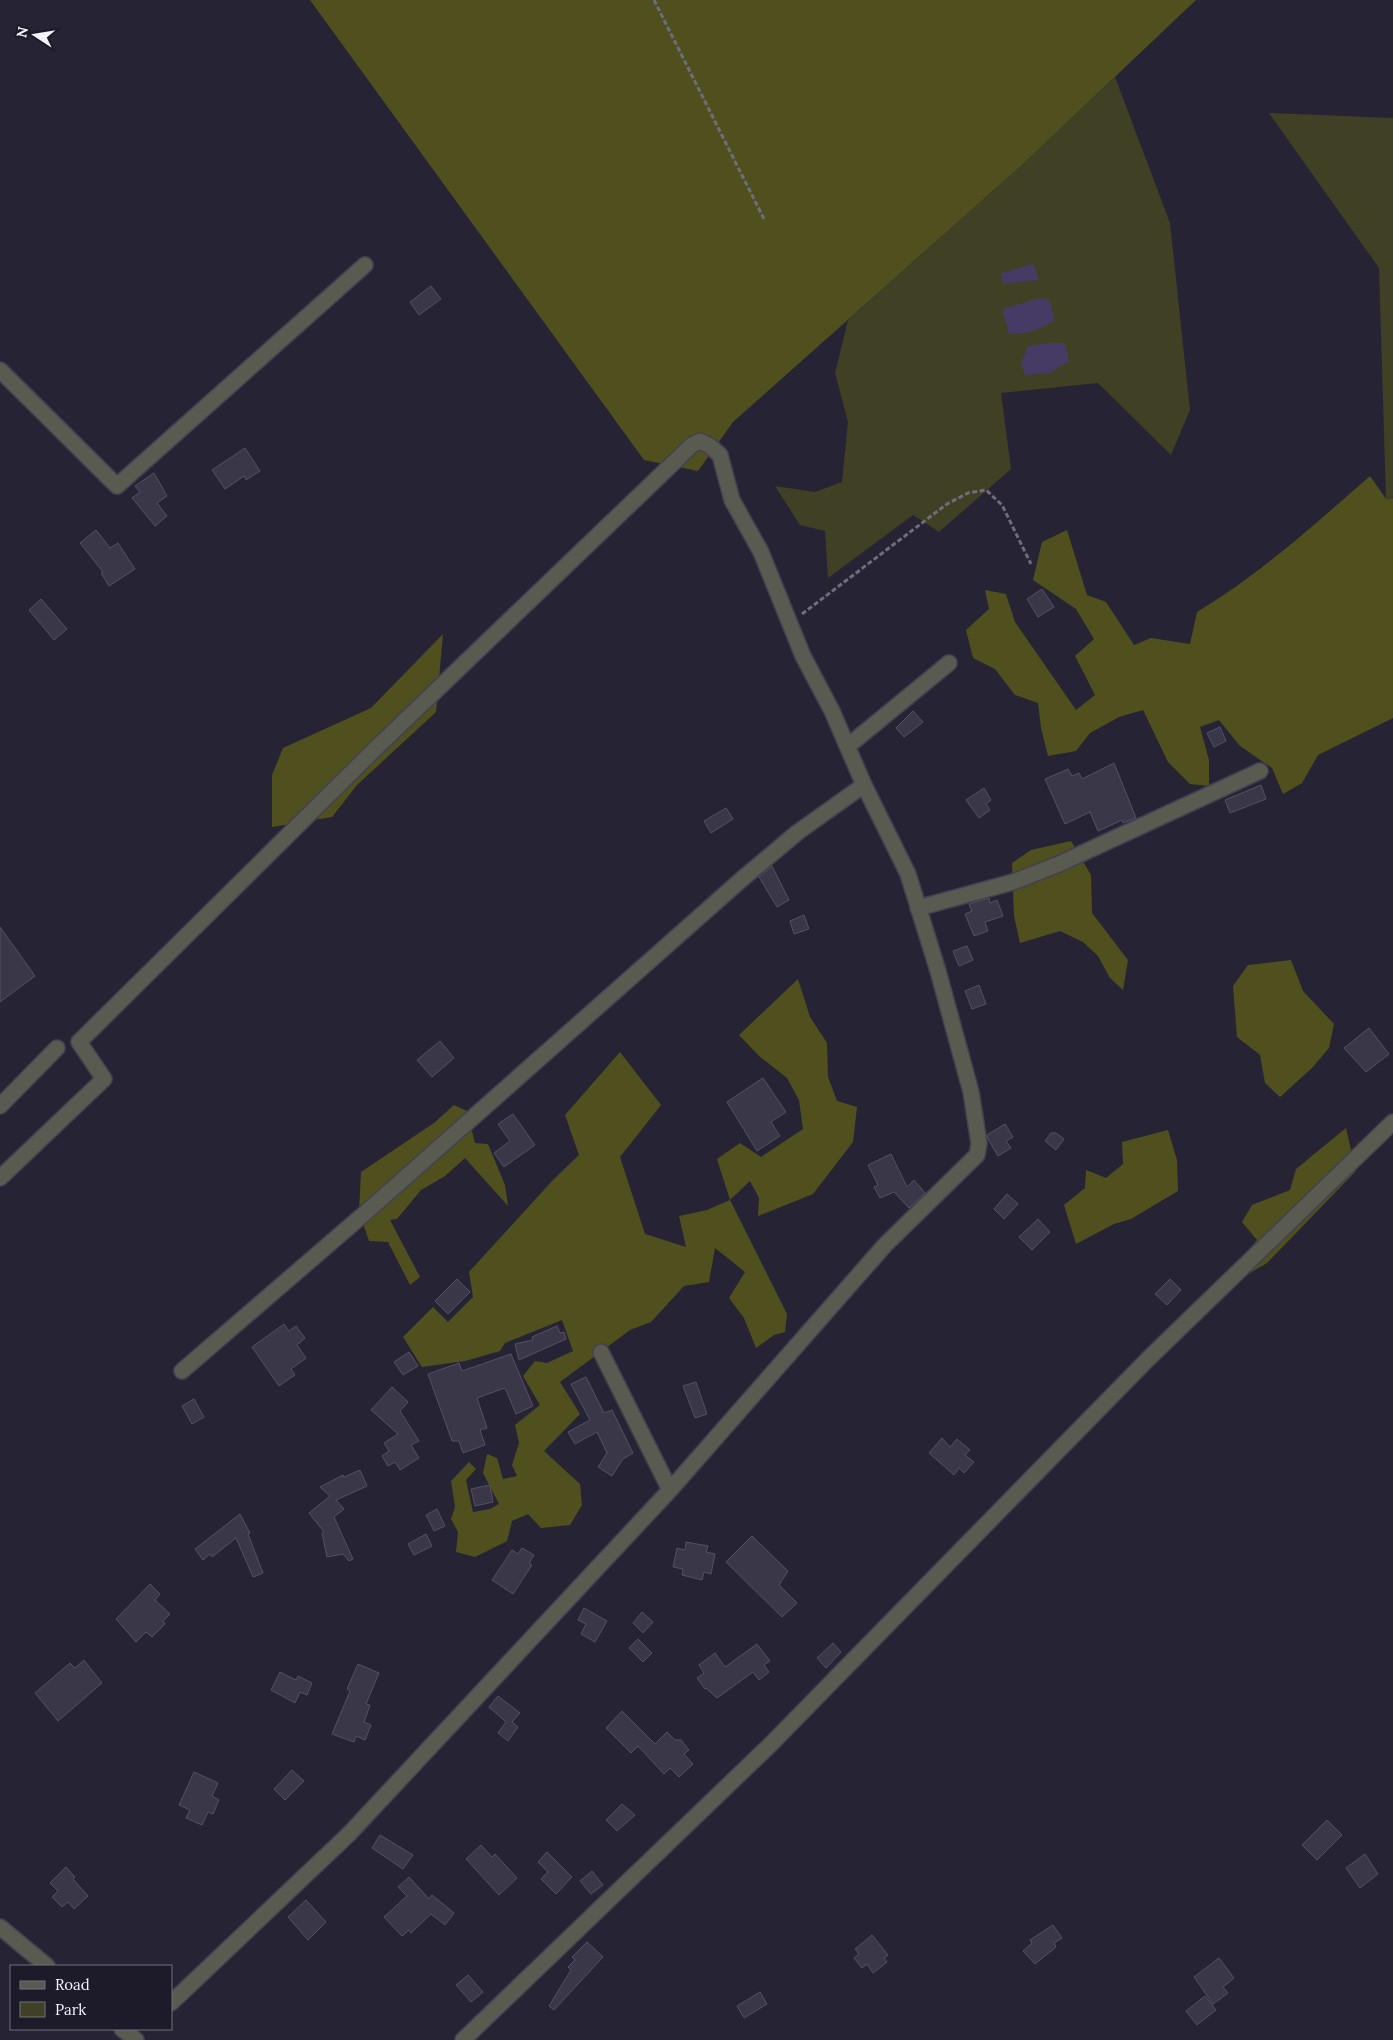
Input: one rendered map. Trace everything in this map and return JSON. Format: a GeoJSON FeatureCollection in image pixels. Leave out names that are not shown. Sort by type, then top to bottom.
{"type":"FeatureCollection","features":[{"type":"Feature","properties":{"kind":"street"},"geometry":{"type":"LineString","coordinates":[[0,370],[117,486],[365,265]]}},
{"type":"Feature","properties":{"kind":"street"},"geometry":{"type":"LineString","coordinates":[[0,1178],[104,1079],[79,1042],[374,750],[692,445],[700,441],[710,446],[720,455],[732,500],[761,552],[802,656],[832,711],[864,785],[908,874],[971,1092],[979,1143],[978,1155],[885,1245],[670,1490],[349,1834],[172,2002]]}},
{"type":"Feature","properties":{"kind":"street"},"geometry":{"type":"LineString","coordinates":[[848,746],[949,663]]}},
{"type":"Feature","properties":{"kind":"street"},"geometry":{"type":"LineString","coordinates":[[918,908],[1013,882],[1059,864],[1260,771]]}},
{"type":"Feature","properties":{"kind":"street"},"geometry":{"type":"LineString","coordinates":[[182,1370],[364,1214],[742,879],[798,832],[864,785]]}},
{"type":"Feature","properties":{"kind":"street"},"geometry":{"type":"LineString","coordinates":[[0,1106],[57,1048]]}},
{"type":"Feature","properties":{"kind":"street"},"geometry":{"type":"LineString","coordinates":[[463,2040],[771,1744],[1148,1359],[1393,1122]]}},
{"type":"Feature","properties":{"kind":"street"},"geometry":{"type":"LineString","coordinates":[[601,1352],[670,1490]]}},
{"type":"Feature","properties":{"kind":"street"},"geometry":{"type":"LineString","coordinates":[[0,1927],[46,1965]]}},
{"type":"Feature","properties":{"kind":"path"},"geometry":{"type":"LineString","coordinates":[[654,0],[764,219]]}},
{"type":"Feature","properties":{"kind":"path"},"geometry":{"type":"LineString","coordinates":[[789,623],[947,504],[968,492],[986,490],[1002,505],[1031,564]]}},
{"type":"Feature","properties":{"kind":"green space"},"geometry":{"type":"Polygon","coordinates":[[[1115,77],[1170,223],[1190,410],[1171,455],[1098,383],[1001,393],[1011,469],[939,532],[913,515],[828,578],[825,531],[800,525],[775,486],[815,492],[842,482],[848,422],[835,373],[848,320],[1023,164],[1115,77]]]}},
{"type":"Feature","properties":{"kind":"green space"},"geometry":{"type":"Polygon","coordinates":[[[1269,113],[1393,118],[1393,497],[1386,499],[1379,268],[1269,113]]]}},
{"type":"Feature","properties":{"kind":"shaded area"},"geometry":{"type":"Polygon","coordinates":[[[310,0],[1196,0],[1023,164],[733,422],[698,471],[644,460],[310,0]]]}},
{"type":"Feature","properties":{"kind":"shaded area"},"geometry":{"type":"Polygon","coordinates":[[[1033,264],[1039,280],[1003,284],[1001,273],[1033,264]]]}},
{"type":"Feature","properties":{"kind":"shaded area"},"geometry":{"type":"Polygon","coordinates":[[[1040,298],[1050,300],[1054,320],[1033,331],[1009,334],[1002,309],[1040,298]]]}},
{"type":"Feature","properties":{"kind":"shaded area"},"geometry":{"type":"Polygon","coordinates":[[[1065,343],[1069,361],[1050,373],[1025,375],[1021,363],[1028,346],[1065,343]]]}},
{"type":"Feature","properties":{"kind":"shaded area"},"geometry":{"type":"Polygon","coordinates":[[[1370,476],[1386,499],[1393,498],[1393,718],[1318,755],[1302,783],[1283,794],[1272,768],[1240,746],[1219,720],[1200,727],[1209,760],[1209,786],[1190,784],[1168,762],[1143,710],[1119,717],[1090,733],[1076,751],[1048,756],[1041,728],[1038,703],[1015,695],[995,669],[973,658],[966,630],[989,609],[985,590],[1006,594],[1015,622],[1076,710],[1095,695],[1075,656],[1094,639],[1076,609],[1033,580],[1042,542],[1067,530],[1087,595],[1106,602],[1134,645],[1151,638],[1190,644],[1197,612],[1265,565],[1370,476]]]}},
{"type":"Feature","properties":{"kind":"shaded area"},"geometry":{"type":"Polygon","coordinates":[[[443,634],[436,712],[357,785],[332,817],[272,827],[272,775],[283,748],[371,708],[443,634]]]}},
{"type":"Feature","properties":{"kind":"shaded area"},"geometry":{"type":"Polygon","coordinates":[[[1071,841],[1091,875],[1092,913],[1128,960],[1123,990],[1110,978],[1098,956],[1083,942],[1060,931],[1020,943],[1014,916],[1012,863],[1031,850],[1071,841]]]}},
{"type":"Feature","properties":{"kind":"shaded area"},"geometry":{"type":"Polygon","coordinates":[[[1291,960],[1303,991],[1334,1024],[1329,1048],[1312,1068],[1280,1097],[1265,1083],[1260,1055],[1237,1037],[1233,986],[1248,965],[1291,960]]]}},
{"type":"Feature","properties":{"kind":"shaded area"},"geometry":{"type":"Polygon","coordinates":[[[798,979],[810,1017],[827,1043],[828,1077],[837,1101],[857,1107],[853,1142],[813,1194],[758,1216],[759,1198],[750,1181],[730,1200],[717,1159],[740,1143],[761,1157],[803,1129],[799,1100],[787,1078],[759,1056],[739,1035],[798,979]]]}},
{"type":"Feature","properties":{"kind":"shaded area"},"geometry":{"type":"Polygon","coordinates":[[[620,1052],[661,1105],[620,1157],[645,1234],[686,1247],[679,1216],[707,1210],[730,1200],[787,1314],[785,1332],[774,1335],[756,1348],[744,1318],[729,1298],[745,1272],[715,1248],[709,1282],[684,1286],[651,1322],[630,1330],[560,1382],[580,1414],[544,1451],[580,1484],[582,1505],[570,1525],[541,1528],[528,1514],[512,1521],[507,1541],[475,1557],[456,1552],[458,1532],[451,1519],[455,1507],[451,1481],[469,1462],[476,1469],[466,1480],[473,1512],[490,1509],[499,1504],[483,1473],[487,1454],[497,1458],[503,1479],[517,1476],[512,1465],[519,1443],[515,1425],[540,1405],[523,1376],[535,1361],[547,1363],[573,1351],[562,1320],[505,1343],[500,1351],[465,1361],[422,1367],[403,1337],[433,1307],[448,1322],[473,1297],[469,1272],[552,1181],[579,1155],[565,1115],[620,1052]]]}},
{"type":"Feature","properties":{"kind":"shaded area"},"geometry":{"type":"Polygon","coordinates":[[[454,1105],[467,1111],[475,1143],[488,1144],[505,1185],[508,1206],[465,1158],[445,1176],[421,1190],[397,1219],[390,1220],[420,1277],[410,1285],[388,1242],[369,1241],[359,1212],[361,1172],[434,1123],[454,1105]]]}},
{"type":"Feature","properties":{"kind":"shaded area"},"geometry":{"type":"Polygon","coordinates":[[[1346,1128],[1356,1171],[1267,1263],[1250,1273],[1240,1261],[1257,1240],[1242,1222],[1252,1205],[1290,1190],[1296,1169],[1346,1128]]]}},
{"type":"Feature","properties":{"kind":"shaded area"},"geometry":{"type":"Polygon","coordinates":[[[1168,1130],[1177,1160],[1178,1191],[1131,1219],[1114,1224],[1076,1244],[1064,1205],[1085,1188],[1086,1170],[1106,1178],[1123,1164],[1122,1142],[1168,1130]]]}},
{"type":"Feature","properties":{"kind":"building"},"geometry":{"type":"Polygon","coordinates":[[[431,286],[441,299],[419,315],[410,302],[431,286]]]}},
{"type":"Feature","properties":{"kind":"building"},"geometry":{"type":"Polygon","coordinates":[[[245,448],[260,471],[246,480],[244,476],[225,489],[212,470],[245,448]]]}},
{"type":"Feature","properties":{"kind":"building"},"geometry":{"type":"Polygon","coordinates":[[[154,473],[167,496],[157,503],[167,516],[155,526],[132,498],[140,492],[135,486],[154,473]]]}},
{"type":"Feature","properties":{"kind":"building"},"geometry":{"type":"Polygon","coordinates":[[[96,530],[110,548],[118,543],[135,569],[109,586],[101,573],[103,572],[80,543],[96,530]]]}},
{"type":"Feature","properties":{"kind":"building"},"geometry":{"type":"Polygon","coordinates":[[[1042,589],[1054,607],[1038,617],[1027,599],[1042,589]]]}},
{"type":"Feature","properties":{"kind":"building"},"geometry":{"type":"Polygon","coordinates":[[[41,599],[67,629],[54,640],[29,610],[41,599]]]}},
{"type":"Feature","properties":{"kind":"building"},"geometry":{"type":"Polygon","coordinates":[[[913,711],[923,722],[904,737],[896,728],[913,711]]]}},
{"type":"Feature","properties":{"kind":"building"},"geometry":{"type":"Polygon","coordinates":[[[1220,727],[1226,741],[1214,747],[1207,733],[1220,727]]]}},
{"type":"Feature","properties":{"kind":"building"},"geometry":{"type":"Polygon","coordinates":[[[1114,763],[1136,818],[1123,823],[1122,820],[1098,831],[1090,812],[1065,824],[1045,779],[1068,769],[1072,776],[1079,773],[1082,779],[1114,763]]]}},
{"type":"Feature","properties":{"kind":"building"},"geometry":{"type":"Polygon","coordinates":[[[1261,785],[1266,799],[1230,813],[1225,800],[1261,785]]]}},
{"type":"Feature","properties":{"kind":"building"},"geometry":{"type":"Polygon","coordinates":[[[984,788],[991,800],[986,804],[990,810],[979,818],[966,800],[984,788]]]}},
{"type":"Feature","properties":{"kind":"building"},"geometry":{"type":"Polygon","coordinates":[[[726,808],[733,819],[711,833],[704,821],[726,808]]]}},
{"type":"Feature","properties":{"kind":"building"},"geometry":{"type":"Polygon","coordinates":[[[772,866],[789,900],[777,907],[759,877],[772,866]]]}},
{"type":"Feature","properties":{"kind":"building"},"geometry":{"type":"Polygon","coordinates":[[[989,898],[990,903],[997,900],[1003,916],[985,922],[988,931],[974,936],[965,914],[972,911],[969,904],[989,898]]]}},
{"type":"Feature","properties":{"kind":"building"},"geometry":{"type":"Polygon","coordinates":[[[804,915],[809,929],[794,934],[790,921],[804,915]]]}},
{"type":"Feature","properties":{"kind":"building"},"geometry":{"type":"Polygon","coordinates":[[[0,927],[35,976],[0,1002],[0,927]]]}},
{"type":"Feature","properties":{"kind":"building"},"geometry":{"type":"Polygon","coordinates":[[[967,946],[973,960],[959,966],[953,951],[967,946]]]}},
{"type":"Feature","properties":{"kind":"building"},"geometry":{"type":"Polygon","coordinates":[[[979,985],[986,1004],[972,1009],[965,991],[979,985]]]}},
{"type":"Feature","properties":{"kind":"building"},"geometry":{"type":"Polygon","coordinates":[[[1369,1028],[1389,1054],[1366,1072],[1344,1048],[1369,1028]]]}},
{"type":"Feature","properties":{"kind":"building"},"geometry":{"type":"Polygon","coordinates":[[[440,1041],[454,1058],[432,1077],[417,1060],[440,1041]]]}},
{"type":"Feature","properties":{"kind":"building"},"geometry":{"type":"Polygon","coordinates":[[[763,1078],[786,1112],[771,1122],[780,1136],[757,1151],[727,1102],[763,1078]]]}},
{"type":"Feature","properties":{"kind":"building"},"geometry":{"type":"Polygon","coordinates":[[[513,1114],[535,1145],[504,1167],[494,1153],[510,1141],[498,1124],[513,1114]]]}},
{"type":"Feature","properties":{"kind":"building"},"geometry":{"type":"Polygon","coordinates":[[[1005,1124],[1013,1137],[1006,1141],[1011,1148],[998,1156],[987,1135],[1005,1124]]]}},
{"type":"Feature","properties":{"kind":"building"},"geometry":{"type":"Polygon","coordinates":[[[1051,1133],[1056,1133],[1064,1139],[1056,1150],[1045,1141],[1051,1133]]]}},
{"type":"Feature","properties":{"kind":"building"},"geometry":{"type":"Polygon","coordinates":[[[891,1154],[907,1187],[914,1180],[925,1193],[909,1208],[894,1192],[880,1198],[874,1187],[878,1185],[868,1165],[891,1154]]]}},
{"type":"Feature","properties":{"kind":"building"},"geometry":{"type":"Polygon","coordinates":[[[1007,1194],[1018,1204],[1004,1219],[994,1209],[1007,1194]]]}},
{"type":"Feature","properties":{"kind":"building"},"geometry":{"type":"Polygon","coordinates":[[[1038,1219],[1050,1232],[1032,1250],[1019,1237],[1038,1219]]]}},
{"type":"Feature","properties":{"kind":"building"},"geometry":{"type":"Polygon","coordinates":[[[457,1279],[470,1292],[448,1314],[435,1301],[457,1279]]]}},
{"type":"Feature","properties":{"kind":"building"},"geometry":{"type":"Polygon","coordinates":[[[1170,1279],[1181,1290],[1167,1305],[1155,1294],[1170,1279]]]}},
{"type":"Feature","properties":{"kind":"building"},"geometry":{"type":"Polygon","coordinates":[[[284,1324],[289,1331],[296,1326],[305,1338],[297,1345],[306,1358],[291,1369],[295,1375],[279,1386],[252,1347],[284,1324]]]}},
{"type":"Feature","properties":{"kind":"building"},"geometry":{"type":"Polygon","coordinates":[[[557,1326],[560,1333],[564,1332],[566,1339],[519,1360],[515,1344],[533,1340],[532,1337],[557,1326]]]}},
{"type":"Feature","properties":{"kind":"building"},"geometry":{"type":"Polygon","coordinates":[[[409,1352],[418,1366],[403,1375],[394,1362],[409,1352]]]}},
{"type":"Feature","properties":{"kind":"building"},"geometry":{"type":"Polygon","coordinates":[[[511,1354],[533,1406],[516,1414],[505,1388],[477,1398],[487,1428],[480,1430],[485,1445],[463,1453],[459,1441],[452,1441],[428,1374],[459,1363],[462,1371],[511,1354]]]}},
{"type":"Feature","properties":{"kind":"building"},"geometry":{"type":"Polygon","coordinates":[[[586,1377],[604,1413],[612,1410],[633,1453],[623,1459],[612,1476],[598,1467],[607,1453],[597,1432],[575,1444],[568,1432],[590,1420],[571,1384],[586,1377]]]}},
{"type":"Feature","properties":{"kind":"building"},"geometry":{"type":"Polygon","coordinates":[[[696,1382],[707,1414],[695,1418],[683,1386],[696,1382]]]}},
{"type":"Feature","properties":{"kind":"building"},"geometry":{"type":"Polygon","coordinates":[[[392,1387],[408,1402],[400,1411],[419,1441],[411,1445],[419,1458],[400,1470],[395,1462],[388,1466],[382,1456],[389,1451],[384,1443],[398,1434],[371,1410],[392,1387]]]}},
{"type":"Feature","properties":{"kind":"building"},"geometry":{"type":"Polygon","coordinates":[[[194,1399],[204,1417],[192,1424],[182,1406],[194,1399]]]}},
{"type":"Feature","properties":{"kind":"building"},"geometry":{"type":"Polygon","coordinates":[[[942,1438],[950,1447],[957,1439],[970,1450],[965,1455],[974,1462],[964,1473],[959,1468],[954,1475],[929,1453],[942,1438]]]}},
{"type":"Feature","properties":{"kind":"building"},"geometry":{"type":"Polygon","coordinates":[[[360,1470],[367,1486],[336,1500],[344,1509],[334,1517],[353,1559],[349,1561],[343,1554],[327,1557],[322,1533],[324,1532],[309,1513],[330,1496],[320,1487],[343,1475],[344,1477],[360,1470]]]}},
{"type":"Feature","properties":{"kind":"building"},"geometry":{"type":"Polygon","coordinates":[[[490,1485],[493,1502],[475,1506],[471,1489],[490,1485]]]}},
{"type":"Feature","properties":{"kind":"building"},"geometry":{"type":"Polygon","coordinates":[[[437,1509],[445,1526],[434,1531],[426,1515],[437,1509]]]}},
{"type":"Feature","properties":{"kind":"building"},"geometry":{"type":"Polygon","coordinates":[[[240,1514],[250,1533],[248,1534],[263,1573],[253,1577],[236,1538],[212,1557],[210,1554],[203,1560],[195,1549],[240,1514]]]}},
{"type":"Feature","properties":{"kind":"building"},"geometry":{"type":"Polygon","coordinates":[[[426,1534],[432,1546],[414,1555],[408,1544],[426,1534]]]}},
{"type":"Feature","properties":{"kind":"building"},"geometry":{"type":"Polygon","coordinates":[[[752,1536],[788,1571],[779,1585],[797,1603],[782,1617],[726,1562],[752,1536]]]}},
{"type":"Feature","properties":{"kind":"building"},"geometry":{"type":"Polygon","coordinates":[[[686,1542],[708,1546],[706,1552],[715,1554],[711,1574],[704,1572],[702,1580],[682,1575],[683,1569],[673,1567],[677,1548],[685,1550],[686,1542]]]}},
{"type":"Feature","properties":{"kind":"building"},"geometry":{"type":"Polygon","coordinates":[[[522,1548],[534,1555],[529,1563],[532,1565],[513,1594],[492,1580],[512,1550],[518,1554],[522,1548]]]}},
{"type":"Feature","properties":{"kind":"building"},"geometry":{"type":"Polygon","coordinates":[[[150,1584],[160,1594],[155,1600],[170,1614],[163,1621],[165,1624],[152,1637],[146,1632],[136,1642],[116,1619],[150,1584]]]}},
{"type":"Feature","properties":{"kind":"building"},"geometry":{"type":"Polygon","coordinates":[[[584,1608],[607,1621],[595,1642],[581,1634],[586,1624],[578,1620],[584,1608]]]}},
{"type":"Feature","properties":{"kind":"building"},"geometry":{"type":"Polygon","coordinates":[[[642,1612],[653,1622],[643,1633],[633,1623],[642,1612]]]}},
{"type":"Feature","properties":{"kind":"building"},"geometry":{"type":"Polygon","coordinates":[[[638,1639],[652,1653],[643,1662],[629,1648],[638,1639]]]}},
{"type":"Feature","properties":{"kind":"building"},"geometry":{"type":"Polygon","coordinates":[[[833,1643],[841,1652],[826,1668],[817,1658],[833,1643]]]}},
{"type":"Feature","properties":{"kind":"building"},"geometry":{"type":"Polygon","coordinates":[[[757,1644],[770,1661],[764,1665],[769,1672],[759,1680],[753,1672],[717,1698],[705,1689],[697,1678],[704,1673],[699,1665],[715,1653],[725,1667],[757,1644]]]}},
{"type":"Feature","properties":{"kind":"building"},"geometry":{"type":"Polygon","coordinates":[[[84,1660],[102,1683],[58,1721],[35,1693],[70,1663],[75,1668],[84,1660]]]}},
{"type":"Feature","properties":{"kind":"building"},"geometry":{"type":"Polygon","coordinates":[[[358,1664],[379,1673],[366,1704],[370,1705],[364,1722],[371,1725],[365,1740],[356,1736],[354,1742],[332,1734],[350,1691],[347,1689],[358,1664]]]}},
{"type":"Feature","properties":{"kind":"building"},"geometry":{"type":"Polygon","coordinates":[[[280,1672],[296,1680],[298,1676],[312,1683],[307,1695],[300,1692],[295,1703],[271,1690],[280,1672]]]}},
{"type":"Feature","properties":{"kind":"building"},"geometry":{"type":"Polygon","coordinates":[[[498,1696],[520,1713],[512,1722],[518,1727],[508,1741],[498,1733],[506,1722],[489,1707],[498,1696]]]}},
{"type":"Feature","properties":{"kind":"building"},"geometry":{"type":"Polygon","coordinates":[[[622,1711],[655,1744],[667,1732],[675,1740],[681,1740],[689,1750],[684,1754],[693,1764],[679,1777],[670,1768],[664,1774],[638,1746],[631,1753],[606,1728],[622,1711]]]}},
{"type":"Feature","properties":{"kind":"building"},"geometry":{"type":"Polygon","coordinates":[[[292,1770],[304,1781],[285,1800],[274,1789],[292,1770]]]}},
{"type":"Feature","properties":{"kind":"building"},"geometry":{"type":"Polygon","coordinates":[[[194,1772],[218,1783],[212,1796],[219,1800],[213,1814],[208,1812],[202,1825],[186,1818],[190,1810],[179,1805],[194,1772]]]}},
{"type":"Feature","properties":{"kind":"building"},"geometry":{"type":"Polygon","coordinates":[[[622,1804],[635,1815],[617,1831],[606,1820],[622,1804]]]}},
{"type":"Feature","properties":{"kind":"building"},"geometry":{"type":"Polygon","coordinates":[[[1327,1820],[1342,1835],[1317,1860],[1302,1845],[1327,1820]]]}},
{"type":"Feature","properties":{"kind":"building"},"geometry":{"type":"Polygon","coordinates":[[[380,1835],[413,1855],[403,1869],[372,1848],[380,1835]]]}},
{"type":"Feature","properties":{"kind":"building"},"geometry":{"type":"Polygon","coordinates":[[[481,1845],[492,1857],[495,1854],[517,1878],[499,1895],[466,1859],[481,1845]]]}},
{"type":"Feature","properties":{"kind":"building"},"geometry":{"type":"Polygon","coordinates":[[[547,1852],[572,1877],[556,1894],[541,1879],[548,1872],[538,1862],[547,1852]]]}},
{"type":"Feature","properties":{"kind":"building"},"geometry":{"type":"Polygon","coordinates":[[[1365,1854],[1378,1874],[1360,1888],[1346,1868],[1365,1854]]]}},
{"type":"Feature","properties":{"kind":"building"},"geometry":{"type":"Polygon","coordinates":[[[66,1867],[75,1877],[73,1879],[88,1896],[74,1909],[68,1902],[62,1907],[52,1897],[58,1891],[50,1883],[66,1867]]]}},
{"type":"Feature","properties":{"kind":"building"},"geometry":{"type":"Polygon","coordinates":[[[592,1871],[603,1885],[591,1894],[580,1881],[592,1871]]]}},
{"type":"Feature","properties":{"kind":"building"},"geometry":{"type":"Polygon","coordinates":[[[409,1877],[429,1899],[432,1895],[454,1913],[445,1925],[431,1914],[411,1933],[409,1930],[402,1936],[384,1917],[407,1896],[398,1887],[409,1877]]]}},
{"type":"Feature","properties":{"kind":"building"},"geometry":{"type":"Polygon","coordinates":[[[306,1900],[326,1922],[308,1940],[288,1917],[306,1900]]]}},
{"type":"Feature","properties":{"kind":"building"},"geometry":{"type":"Polygon","coordinates":[[[1053,1925],[1062,1938],[1054,1943],[1056,1947],[1035,1964],[1023,1951],[1032,1943],[1030,1940],[1053,1925]]]}},
{"type":"Feature","properties":{"kind":"building"},"geometry":{"type":"Polygon","coordinates":[[[872,1935],[888,1955],[884,1958],[887,1962],[873,1973],[867,1964],[862,1968],[854,1958],[859,1954],[855,1949],[872,1935]]]}},
{"type":"Feature","properties":{"kind":"building"},"geometry":{"type":"Polygon","coordinates":[[[587,1942],[603,1957],[554,2010],[549,2006],[571,1970],[568,1967],[575,1960],[572,1957],[587,1942]]]}},
{"type":"Feature","properties":{"kind":"building"},"geometry":{"type":"Polygon","coordinates":[[[1219,1958],[1234,1978],[1223,1987],[1228,1993],[1213,2004],[1194,1977],[1219,1958]]]}},
{"type":"Feature","properties":{"kind":"building"},"geometry":{"type":"Polygon","coordinates":[[[468,1975],[483,1992],[471,2002],[456,1985],[468,1975]]]}},
{"type":"Feature","properties":{"kind":"building"},"geometry":{"type":"Polygon","coordinates":[[[760,1992],[767,2004],[744,2018],[737,2006],[760,1992]]]}},
{"type":"Feature","properties":{"kind":"building"},"geometry":{"type":"Polygon","coordinates":[[[1205,1996],[1216,2010],[1197,2025],[1186,2011],[1205,1996]]]}}]}
